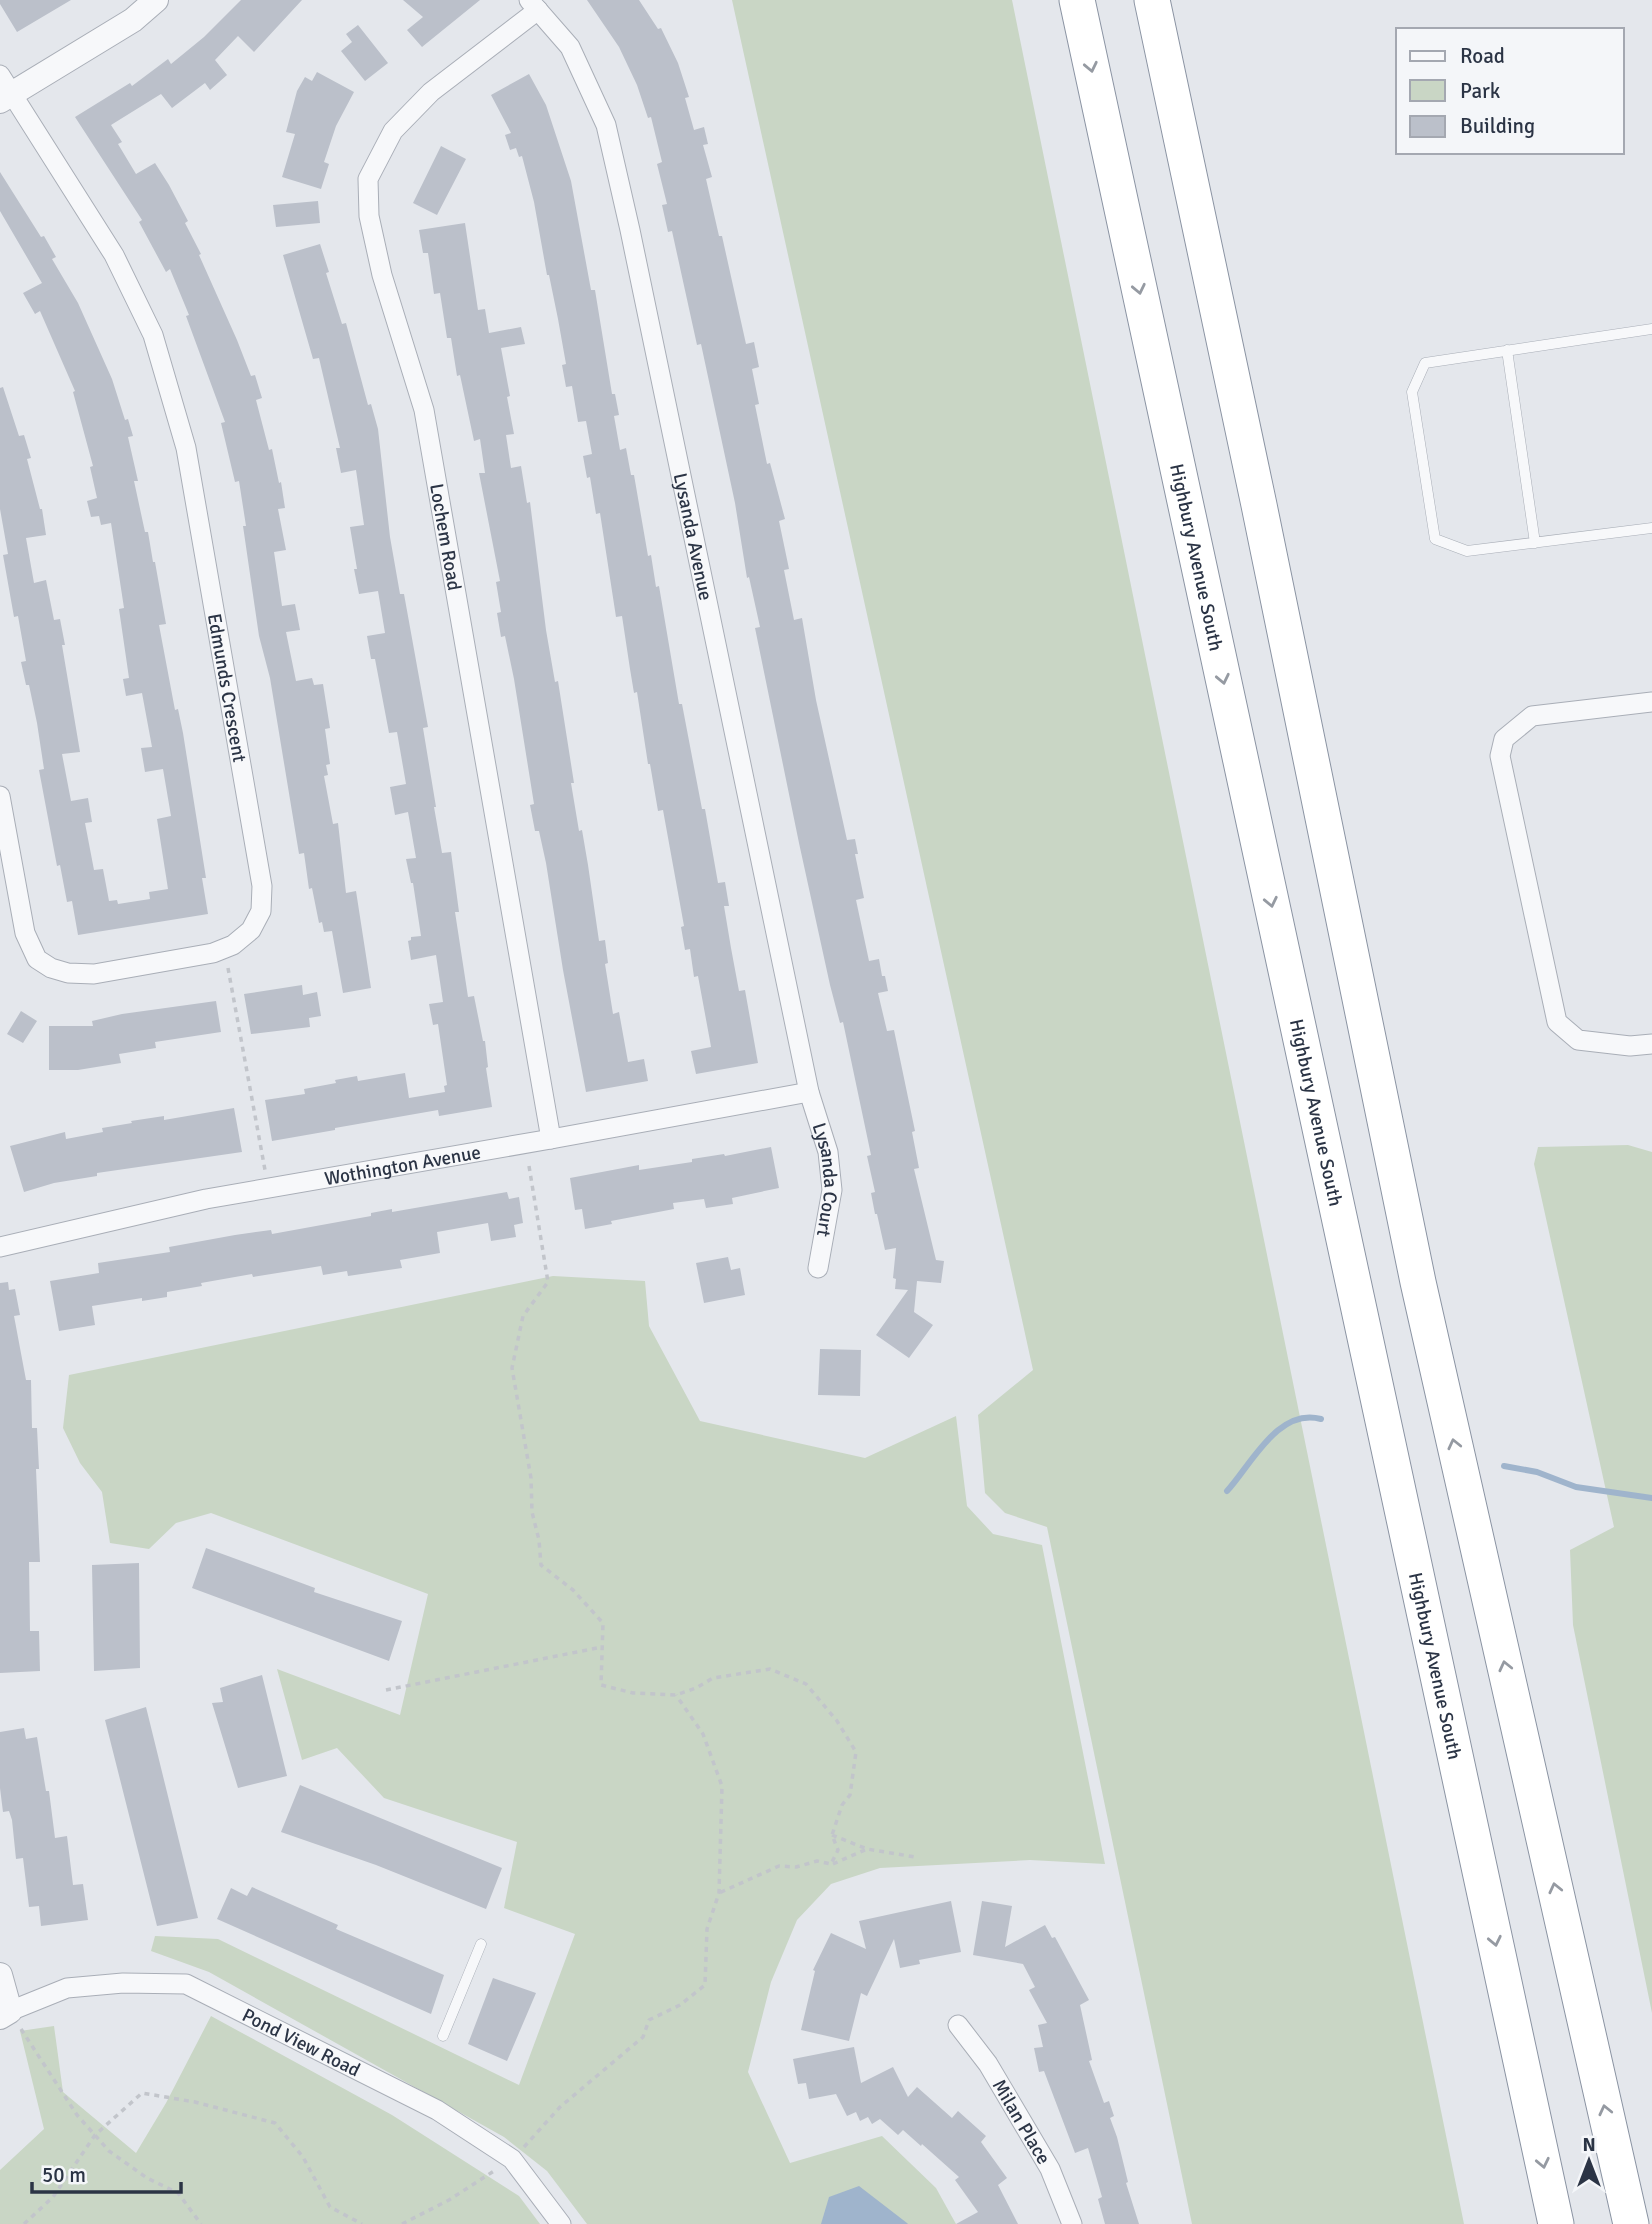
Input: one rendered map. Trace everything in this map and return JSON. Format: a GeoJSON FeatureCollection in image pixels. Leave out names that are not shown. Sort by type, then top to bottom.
{"type":"FeatureCollection","features":[{"type":"Feature","properties":{"kind":"highway","name":"Highbury Avenue South"},"geometry":{"type":"LineString","coordinates":[[1077,0],[1556,2224]]}},
{"type":"Feature","properties":{"kind":"highway"},"geometry":{"type":"LineString","coordinates":[[1152,0],[1418,1282],[1631,2224]]}},
{"type":"Feature","properties":{"kind":"street"},"geometry":{"type":"LineString","coordinates":[[4,90],[134,20],[156,0]]}},
{"type":"Feature","properties":{"kind":"street","name":"Lysanda Avenue"},"geometry":{"type":"LineString","coordinates":[[534,5],[570,47],[606,125],[633,243],[809,1091]]}},
{"type":"Feature","properties":{"kind":"street","name":"Lochem Road"},"geometry":{"type":"LineString","coordinates":[[534,5],[431,92],[393,131],[368,179],[369,216],[382,275],[424,410],[551,1139]]}},
{"type":"Feature","properties":{"kind":"street","name":"Edmunds Crescent"},"geometry":{"type":"LineString","coordinates":[[0,796],[25,933],[37,958],[51,968],[68,973],[94,974],[223,949],[233,945],[251,930],[261,911],[262,886],[186,449],[153,335],[114,255],[4,90]]}},
{"type":"Feature","properties":{"kind":"street"},"geometry":{"type":"LineString","coordinates":[[1652,702],[1532,716],[1504,739],[1500,756],[1557,1022],[1578,1040],[1630,1046],[1652,1044]]}},
{"type":"Feature","properties":{"kind":"street","name":"Wothington Avenue"},"geometry":{"type":"LineString","coordinates":[[0,1247],[206,1199],[809,1091]]}},
{"type":"Feature","properties":{"kind":"street","name":"Lysanda Court"},"geometry":{"type":"LineString","coordinates":[[809,1091],[828,1152],[832,1190],[818,1268]]}},
{"type":"Feature","properties":{"kind":"street"},"geometry":{"type":"LineString","coordinates":[[0,1975],[5,2014]]}},
{"type":"Feature","properties":{"kind":"street","name":"Pond View Road"},"geometry":{"type":"LineString","coordinates":[[5,2014],[68,1988],[124,1983],[186,1984],[437,2110],[512,2160],[561,2224]]}},
{"type":"Feature","properties":{"kind":"street","name":"Milan Place"},"geometry":{"type":"LineString","coordinates":[[958,2025],[988,2064],[1050,2169],[1072,2224]]}},
{"type":"Feature","properties":{"kind":"lane"},"geometry":{"type":"LineString","coordinates":[[1652,329],[1425,363],[1412,392],[1435,539],[1467,551],[1652,528]]}},
{"type":"Feature","properties":{"kind":"lane"},"geometry":{"type":"LineString","coordinates":[[1507,350],[1535,542]]}},
{"type":"Feature","properties":{"kind":"lane"},"geometry":{"type":"LineString","coordinates":[[443,2036],[481,1944]]}},
{"type":"Feature","properties":{"kind":"path"},"geometry":{"type":"LineString","coordinates":[[223,949],[268,1189]]}},
{"type":"Feature","properties":{"kind":"path"},"geometry":{"type":"LineString","coordinates":[[529,1167],[548,1282],[523,1316],[512,1368],[531,1478],[532,1513],[539,1540],[541,1565],[573,1590],[603,1623],[601,1685],[633,1693],[676,1695],[713,1678],[770,1669],[806,1684],[837,1721],[856,1752],[850,1795],[842,1805],[832,1835],[838,1850],[831,1864]]}},
{"type":"Feature","properties":{"kind":"path"},"geometry":{"type":"LineString","coordinates":[[386,1690],[602,1647]]}},
{"type":"Feature","properties":{"kind":"path"},"geometry":{"type":"LineString","coordinates":[[401,2224],[449,2200],[512,2160],[561,2107],[643,2037],[649,2020],[680,2005],[705,1984],[707,1929],[719,1893],[722,1786],[703,1734],[676,1695]]}},
{"type":"Feature","properties":{"kind":"path"},"geometry":{"type":"LineString","coordinates":[[832,1835],[867,1849],[915,1857]]}},
{"type":"Feature","properties":{"kind":"path"},"geometry":{"type":"LineString","coordinates":[[719,1893],[779,1866],[796,1867],[817,1861],[831,1864],[867,1849]]}},
{"type":"Feature","properties":{"kind":"path"},"geometry":{"type":"LineString","coordinates":[[5,2014],[77,2115],[109,2151],[147,2178],[178,2193],[201,2224]]}},
{"type":"Feature","properties":{"kind":"path"},"geometry":{"type":"LineString","coordinates":[[24,2224],[53,2197],[95,2135],[142,2094],[195,2102],[275,2123],[303,2157],[330,2207],[362,2224]]}},
{"type":"Feature","properties":{"kind":"green space"},"geometry":{"type":"Polygon","coordinates":[[[732,0],[1012,0],[1464,2224],[1192,2224],[1047,1527],[1005,1513],[985,1493],[978,1415],[1033,1370],[732,0]]]}},
{"type":"Feature","properties":{"kind":"green space"},"geometry":{"type":"Polygon","coordinates":[[[1628,1145],[1652,1152],[1652,2013],[1573,1625],[1570,1550],[1614,1527],[1534,1164],[1538,1147],[1628,1145]]]}},
{"type":"Feature","properties":{"kind":"green space"},"geometry":{"type":"Polygon","coordinates":[[[553,1276],[645,1281],[649,1326],[700,1421],[865,1458],[956,1416],[967,1506],[993,1534],[1042,1545],[1105,1864],[1030,1860],[880,1868],[831,1884],[797,1920],[771,1982],[748,2072],[790,2163],[882,2136],[936,2188],[956,2224],[587,2224],[547,2171],[504,2137],[209,1972],[151,1951],[155,1936],[218,1939],[519,2085],[575,1934],[504,1908],[517,1842],[384,1798],[337,1748],[302,1760],[277,1669],[400,1715],[428,1594],[211,1513],[176,1523],[149,1549],[110,1543],[102,1492],[80,1463],[63,1428],[69,1375],[553,1276]]]}},
{"type":"Feature","properties":{"kind":"green space"},"geometry":{"type":"Polygon","coordinates":[[[211,2016],[392,2115],[519,2196],[540,2224],[0,2224],[0,2170],[44,2129],[20,2031],[54,2026],[63,2092],[136,2153],[166,2103],[211,2016]]]}},
{"type":"Feature","properties":{"kind":"water"},"geometry":{"type":"Polygon","coordinates":[[[859,2186],[908,2224],[821,2224],[829,2197],[859,2186]]]}},
{"type":"Feature","properties":{"kind":"building"},"geometry":{"type":"Polygon","coordinates":[[[0,0],[71,0],[17,32],[0,0]]]}},
{"type":"Feature","properties":{"kind":"building"},"geometry":{"type":"Polygon","coordinates":[[[241,0],[302,0],[254,52],[238,36],[215,60],[227,75],[210,90],[205,83],[172,108],[161,94],[111,125],[122,142],[118,144],[136,174],[155,163],[169,185],[188,221],[185,223],[201,254],[199,255],[251,376],[255,375],[262,398],[256,400],[269,450],[272,449],[279,483],[281,482],[285,508],[278,509],[286,550],[274,552],[282,606],[295,604],[300,630],[286,632],[296,681],[312,678],[314,685],[323,684],[330,728],[325,729],[330,764],[326,765],[328,775],[324,776],[333,824],[338,823],[346,893],[356,891],[371,988],[343,993],[332,931],[324,932],[322,922],[319,923],[312,888],[309,889],[304,853],[299,854],[270,678],[259,636],[239,481],[235,482],[221,423],[225,422],[186,316],[189,315],[170,269],[166,272],[139,222],[142,220],[75,117],[130,83],[132,86],[168,59],[171,64],[204,37],[241,0]]]}},
{"type":"Feature","properties":{"kind":"building"},"geometry":{"type":"Polygon","coordinates":[[[403,0],[480,0],[422,47],[407,30],[423,17],[403,0]]]}},
{"type":"Feature","properties":{"kind":"building"},"geometry":{"type":"Polygon","coordinates":[[[587,0],[639,0],[658,29],[661,28],[678,63],[689,97],[685,98],[694,130],[704,127],[708,144],[703,145],[712,177],[706,179],[719,236],[722,236],[746,344],[754,342],[759,367],[752,369],[759,404],[755,405],[767,464],[770,463],[785,519],[779,521],[789,569],[784,570],[794,620],[802,618],[816,700],[847,840],[855,839],[858,854],[855,854],[864,898],[856,900],[869,961],[879,959],[882,976],[885,976],[888,991],[878,993],[887,1031],[894,1030],[915,1131],[912,1132],[919,1168],[914,1169],[936,1260],[944,1261],[941,1283],[917,1281],[914,1312],[933,1325],[909,1358],[876,1335],[908,1290],[895,1289],[896,1279],[893,1278],[896,1248],[885,1250],[875,1214],[871,1193],[875,1192],[867,1156],[871,1155],[843,1022],[840,1023],[830,985],[799,843],[755,628],[760,627],[749,577],[747,578],[735,503],[701,344],[697,345],[672,231],[668,232],[662,205],[667,204],[657,164],[662,162],[651,117],[648,118],[637,85],[619,47],[587,0]]]}},
{"type":"Feature","properties":{"kind":"building"},"geometry":{"type":"Polygon","coordinates":[[[358,25],[388,63],[365,81],[341,51],[352,42],[346,34],[358,25]]]}},
{"type":"Feature","properties":{"kind":"building"},"geometry":{"type":"Polygon","coordinates":[[[317,72],[354,92],[336,126],[324,162],[329,164],[321,189],[282,177],[295,134],[286,132],[297,91],[305,77],[312,81],[317,72]]]}},
{"type":"Feature","properties":{"kind":"building"},"geometry":{"type":"Polygon","coordinates":[[[529,74],[546,105],[571,181],[591,290],[595,290],[612,394],[615,394],[619,415],[614,416],[620,450],[626,448],[631,475],[634,475],[648,556],[651,555],[656,587],[659,586],[679,704],[682,704],[702,809],[705,809],[718,883],[725,882],[729,906],[724,906],[731,948],[739,991],[745,990],[758,1063],[696,1074],[691,1051],[711,1047],[710,1041],[698,976],[694,977],[690,949],[685,950],[681,927],[684,926],[663,810],[658,811],[648,764],[622,616],[616,617],[600,513],[596,514],[590,477],[587,478],[583,456],[592,454],[586,421],[578,422],[572,386],[566,387],[562,365],[566,364],[558,319],[522,156],[519,157],[516,148],[510,150],[505,135],[511,133],[491,95],[529,74]]]}},
{"type":"Feature","properties":{"kind":"building"},"geometry":{"type":"Polygon","coordinates":[[[441,146],[466,159],[437,215],[413,203],[441,146]]]}},
{"type":"Feature","properties":{"kind":"building"},"geometry":{"type":"Polygon","coordinates":[[[0,172],[56,257],[52,259],[78,303],[112,379],[133,436],[128,437],[138,481],[134,481],[145,532],[148,532],[155,562],[166,624],[159,625],[175,710],[178,709],[183,733],[206,878],[202,878],[208,914],[78,935],[72,901],[67,902],[60,865],[57,866],[39,770],[44,769],[29,685],[26,685],[21,662],[26,661],[18,616],[14,617],[3,555],[8,554],[0,509],[0,388],[3,387],[19,436],[24,435],[31,458],[27,459],[42,509],[46,535],[26,538],[34,583],[46,580],[54,620],[60,619],[65,645],[62,645],[80,752],[62,754],[71,801],[88,798],[92,822],[85,823],[94,870],[103,869],[109,901],[117,900],[118,904],[150,899],[149,892],[168,889],[157,819],[171,816],[163,769],[145,772],[141,748],[152,747],[142,693],[126,696],[123,679],[129,678],[119,609],[124,608],[111,523],[101,525],[99,516],[91,517],[87,501],[97,498],[90,467],[93,466],[73,392],[75,391],[40,311],[35,314],[23,293],[42,283],[0,211],[0,172]]]}},
{"type":"Feature","properties":{"kind":"building"},"geometry":{"type":"Polygon","coordinates":[[[318,201],[320,223],[276,227],[273,205],[318,201]]]}},
{"type":"Feature","properties":{"kind":"building"},"geometry":{"type":"Polygon","coordinates":[[[465,223],[478,310],[485,309],[489,333],[521,327],[525,344],[501,348],[514,434],[506,435],[511,468],[521,466],[527,503],[530,502],[546,630],[555,682],[558,681],[574,783],[571,783],[579,831],[582,830],[599,941],[605,940],[608,963],[605,964],[613,1014],[619,1012],[628,1062],[644,1059],[648,1081],[586,1092],[546,863],[530,805],[534,804],[514,679],[505,636],[501,637],[497,613],[501,612],[496,582],[500,581],[479,473],[485,473],[480,439],[474,441],[460,375],[457,376],[451,338],[447,338],[440,293],[434,294],[428,253],[423,253],[419,230],[465,223]]]}},
{"type":"Feature","properties":{"kind":"building"},"geometry":{"type":"Polygon","coordinates":[[[320,244],[329,272],[326,273],[342,324],[346,323],[368,405],[371,404],[378,429],[390,537],[400,594],[404,594],[428,727],[423,728],[434,807],[442,853],[451,852],[459,912],[455,912],[468,997],[474,996],[485,1041],[492,1107],[439,1116],[438,1110],[272,1141],[265,1100],[305,1094],[304,1089],[357,1076],[358,1081],[405,1073],[409,1098],[445,1092],[444,1086],[447,1085],[438,1024],[433,1025],[429,1004],[443,1002],[436,955],[411,960],[408,941],[411,937],[421,936],[413,883],[406,859],[416,858],[408,812],[395,815],[390,787],[406,784],[397,732],[389,733],[375,659],[371,659],[367,636],[385,633],[378,591],[359,594],[354,569],[357,569],[350,527],[364,525],[356,470],[341,473],[336,448],[340,448],[319,358],[313,359],[283,255],[320,244]]]}},
{"type":"Feature","properties":{"kind":"building"},"geometry":{"type":"Polygon","coordinates":[[[302,985],[303,995],[317,992],[321,1016],[309,1018],[310,1027],[251,1034],[244,994],[302,985]]]}},
{"type":"Feature","properties":{"kind":"building"},"geometry":{"type":"Polygon","coordinates":[[[216,1001],[221,1032],[155,1042],[156,1048],[119,1054],[121,1063],[78,1070],[49,1070],[49,1026],[93,1026],[92,1021],[122,1014],[216,1001]]]}},
{"type":"Feature","properties":{"kind":"building"},"geometry":{"type":"Polygon","coordinates":[[[21,1011],[37,1021],[23,1043],[7,1034],[21,1011]]]}},
{"type":"Feature","properties":{"kind":"building"},"geometry":{"type":"Polygon","coordinates":[[[234,1108],[242,1152],[97,1173],[97,1176],[54,1183],[24,1192],[10,1146],[65,1132],[66,1139],[103,1132],[102,1128],[132,1123],[131,1121],[164,1116],[164,1120],[234,1108]]]}},
{"type":"Feature","properties":{"kind":"building"},"geometry":{"type":"Polygon","coordinates":[[[771,1147],[779,1188],[732,1198],[733,1204],[706,1208],[704,1199],[673,1203],[674,1209],[611,1221],[612,1224],[585,1229],[582,1209],[575,1210],[570,1178],[639,1165],[639,1170],[692,1162],[692,1159],[771,1147]]]}},
{"type":"Feature","properties":{"kind":"building"},"geometry":{"type":"Polygon","coordinates":[[[507,1192],[509,1199],[519,1197],[523,1223],[514,1225],[516,1237],[491,1241],[488,1223],[437,1232],[440,1253],[400,1260],[402,1268],[348,1276],[347,1271],[323,1275],[321,1266],[201,1283],[202,1286],[167,1292],[167,1297],[92,1306],[95,1325],[59,1331],[50,1281],[99,1273],[98,1263],[170,1252],[169,1247],[235,1235],[271,1230],[272,1234],[371,1216],[371,1213],[392,1209],[392,1212],[507,1192]]]}},
{"type":"Feature","properties":{"kind":"building"},"geometry":{"type":"Polygon","coordinates":[[[728,1257],[731,1270],[740,1268],[745,1295],[704,1303],[696,1263],[728,1257]]]}},
{"type":"Feature","properties":{"kind":"building"},"geometry":{"type":"Polygon","coordinates":[[[8,1282],[9,1290],[15,1289],[20,1315],[14,1316],[26,1380],[31,1380],[32,1428],[37,1428],[40,1562],[29,1562],[30,1631],[39,1631],[40,1671],[0,1673],[0,1283],[8,1282]]]}},
{"type":"Feature","properties":{"kind":"building"},"geometry":{"type":"Polygon","coordinates":[[[820,1349],[861,1350],[860,1396],[818,1395],[820,1349]]]}},
{"type":"Feature","properties":{"kind":"building"},"geometry":{"type":"Polygon","coordinates":[[[206,1548],[315,1588],[314,1592],[402,1621],[389,1661],[192,1588],[206,1548]]]}},
{"type":"Feature","properties":{"kind":"building"},"geometry":{"type":"Polygon","coordinates":[[[139,1563],[140,1668],[94,1671],[92,1565],[139,1563]]]}},
{"type":"Feature","properties":{"kind":"building"},"geometry":{"type":"Polygon","coordinates":[[[262,1675],[287,1776],[238,1788],[212,1703],[223,1702],[220,1688],[262,1675]]]}},
{"type":"Feature","properties":{"kind":"building"},"geometry":{"type":"Polygon","coordinates":[[[146,1707],[198,1918],[157,1926],[105,1720],[146,1707]]]}},
{"type":"Feature","properties":{"kind":"building"},"geometry":{"type":"Polygon","coordinates":[[[24,1728],[26,1739],[37,1737],[46,1791],[49,1791],[55,1838],[67,1836],[73,1885],[83,1884],[88,1920],[41,1926],[39,1906],[29,1907],[23,1858],[16,1859],[12,1820],[9,1811],[3,1812],[0,1788],[0,1732],[24,1728]]]}},
{"type":"Feature","properties":{"kind":"building"},"geometry":{"type":"Polygon","coordinates":[[[300,1785],[502,1868],[486,1909],[376,1865],[281,1832],[300,1785]]]}},
{"type":"Feature","properties":{"kind":"building"},"geometry":{"type":"Polygon","coordinates":[[[252,1887],[338,1925],[336,1929],[444,1975],[431,2014],[217,1919],[231,1888],[247,1896],[252,1887]]]}},
{"type":"Feature","properties":{"kind":"building"},"geometry":{"type":"Polygon","coordinates":[[[951,1901],[961,1952],[919,1960],[920,1964],[900,1968],[894,1939],[867,1996],[861,1993],[849,2041],[801,2030],[815,1971],[813,1970],[831,1933],[866,1949],[859,1921],[951,1901]]]}},
{"type":"Feature","properties":{"kind":"building"},"geometry":{"type":"Polygon","coordinates":[[[982,1901],[1012,1906],[1005,1947],[1045,1925],[1052,1938],[1055,1937],[1089,2000],[1080,2005],[1092,2060],[1089,2061],[1104,2103],[1109,2101],[1114,2116],[1110,2118],[1139,2224],[1105,2224],[1098,2199],[1102,2197],[1088,2148],[1075,2153],[1044,2071],[1039,2072],[1034,2048],[1043,2047],[1038,2025],[1047,2023],[1029,1990],[1035,1987],[1023,1964],[973,1955],[982,1901]]]}},
{"type":"Feature","properties":{"kind":"building"},"geometry":{"type":"Polygon","coordinates":[[[493,1978],[536,1993],[507,2061],[468,2044],[493,1978]]]}},
{"type":"Feature","properties":{"kind":"building"},"geometry":{"type":"Polygon","coordinates":[[[854,2047],[861,2083],[893,2067],[908,2097],[917,2087],[952,2118],[958,2111],[986,2136],[981,2142],[1007,2178],[998,2185],[1018,2224],[956,2224],[978,2212],[955,2180],[959,2177],[922,2144],[921,2146],[903,2130],[898,2135],[880,2119],[872,2124],[868,2117],[860,2121],[856,2112],[847,2116],[836,2094],[809,2099],[806,2083],[798,2084],[793,2059],[854,2047]]]}},
{"type":"Feature","properties":{"kind":"waterway"},"geometry":{"type":"LineString","coordinates":[[1227,1491],[1279,1430],[1306,1418],[1321,1419]]}},
{"type":"Feature","properties":{"kind":"waterway"},"geometry":{"type":"LineString","coordinates":[[1504,1466],[1537,1472],[1576,1487],[1652,1498]]}}]}
